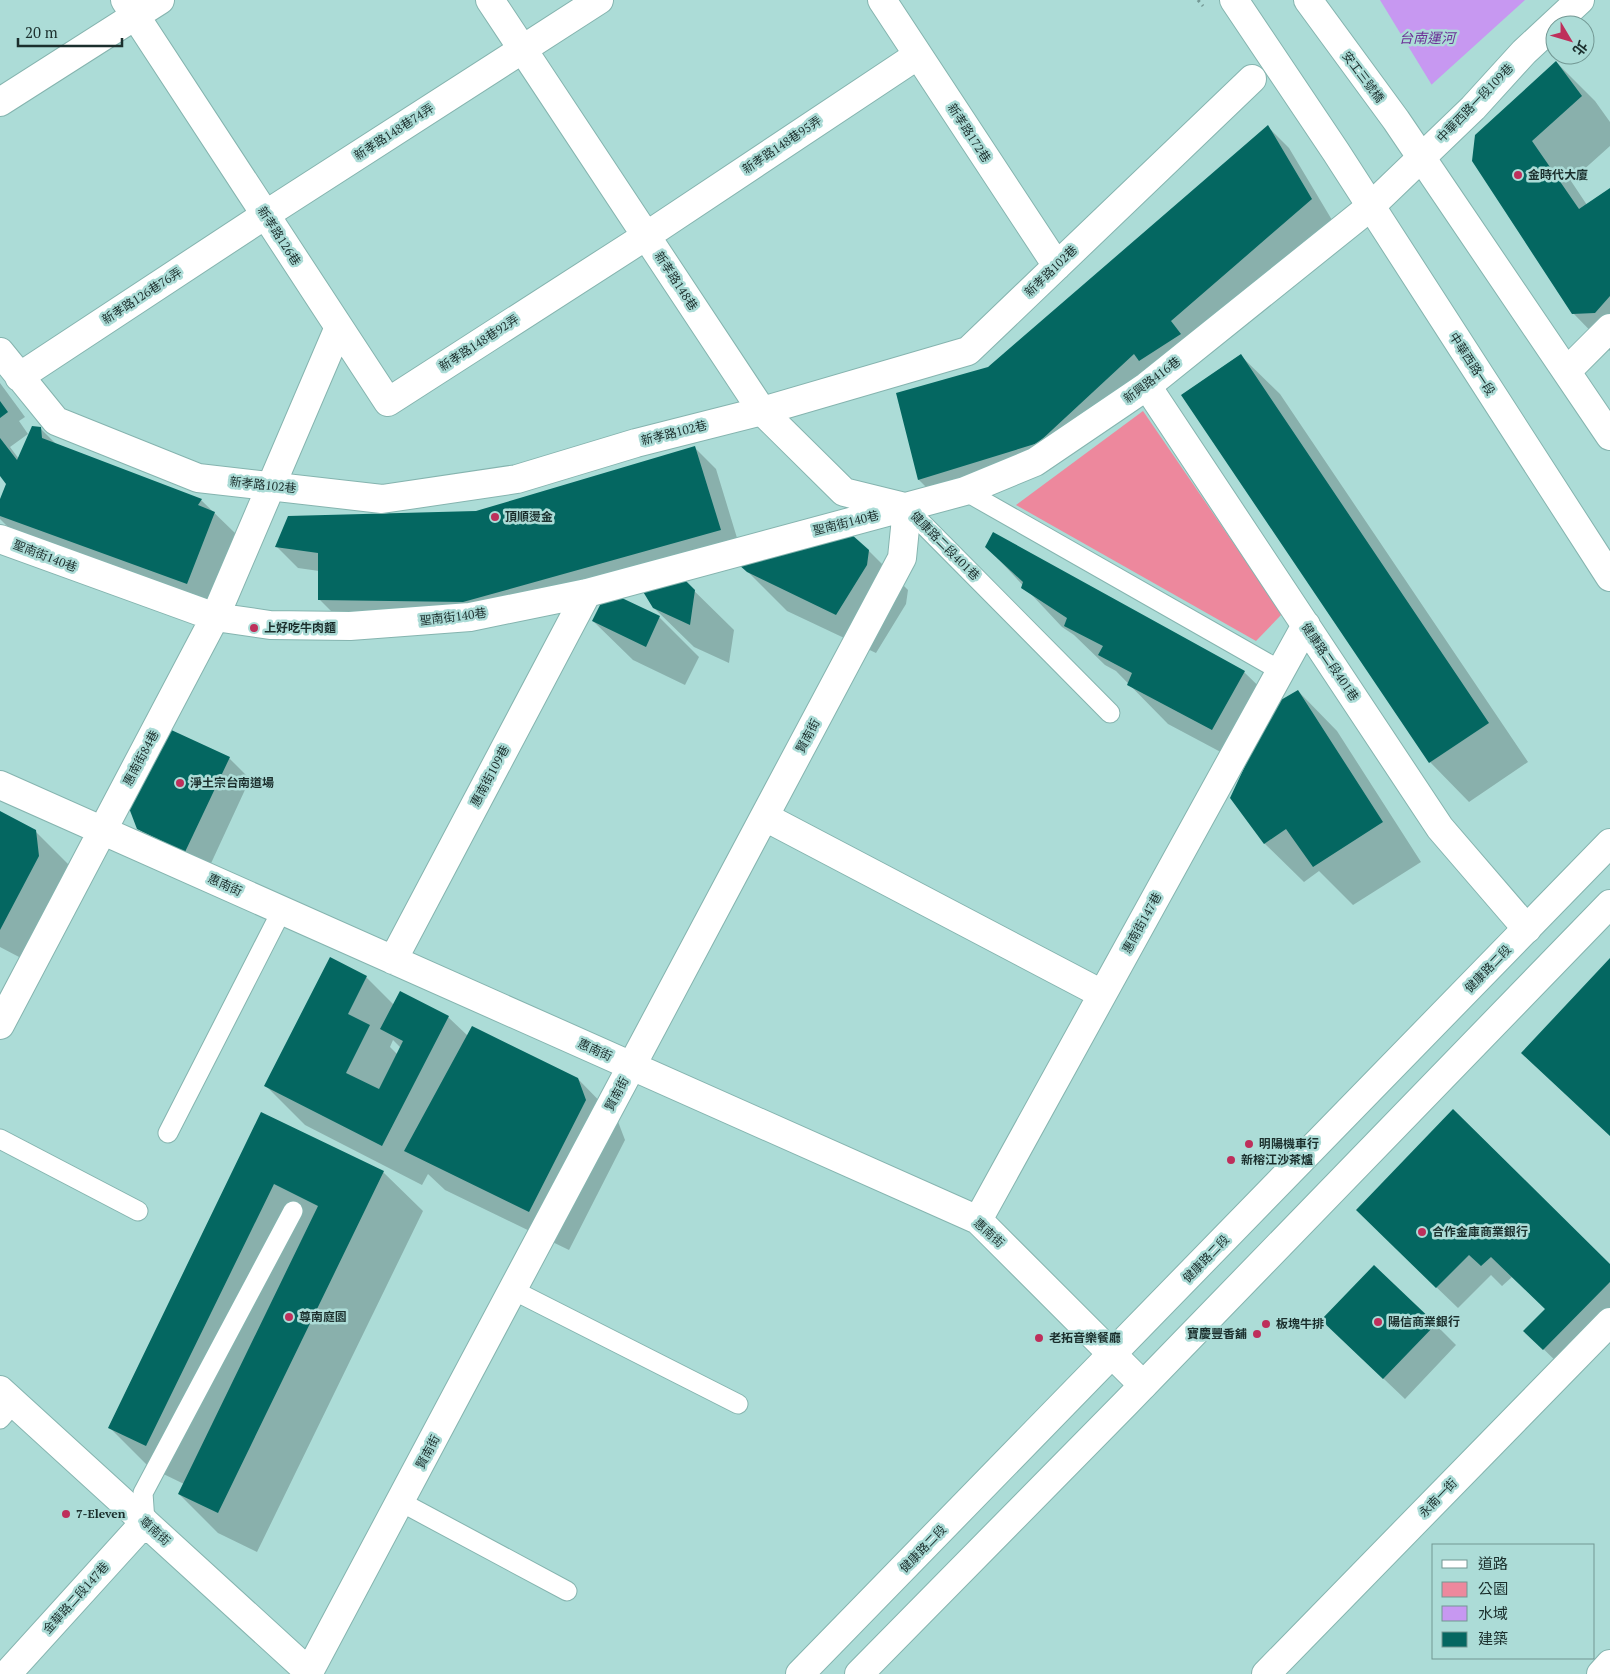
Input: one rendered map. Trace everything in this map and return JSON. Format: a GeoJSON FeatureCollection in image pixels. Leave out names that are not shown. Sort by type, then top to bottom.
{"type":"FeatureCollection","features":[{"type":"Feature","properties":{"kind":"street"},"geometry":{"type":"LineString","coordinates":[[0,102],[130,8],[160,0]]}},
{"type":"Feature","properties":{"kind":"street","name":"新孝路148巷"},"geometry":{"type":"LineString","coordinates":[[490,0],[762,411],[844,492],[907,508]]}},
{"type":"Feature","properties":{"kind":"street","name":"新孝路148巷74弄"},"geometry":{"type":"LineString","coordinates":[[265,215],[600,0]]}},
{"type":"Feature","properties":{"kind":"street","name":"新孝路172巷"},"geometry":{"type":"LineString","coordinates":[[882,0],[1057,266]]}},
{"type":"Feature","properties":{"kind":"street"},"geometry":{"type":"LineString","coordinates":[[1234,0],[1278,66]]}},
{"type":"Feature","properties":{"kind":"street","name":"安工三號橋"},"geometry":{"type":"LineString","coordinates":[[1308,0],[1396,120],[1421,158]]}},
{"type":"Feature","properties":{"kind":"street","name":"中華西路一段109巷"},"geometry":{"type":"LineString","coordinates":[[1370,206],[1473,108],[1524,52],[1580,0]]}},
{"type":"Feature","properties":{"kind":"street","name":"新孝路126巷"},"geometry":{"type":"LineString","coordinates":[[130,8],[339,327]]}},
{"type":"Feature","properties":{"kind":"street","name":"新孝路148巷95弄"},"geometry":{"type":"LineString","coordinates":[[646,236],[918,55]]}},
{"type":"Feature","properties":{"kind":"street","name":"中華西路一段"},"geometry":{"type":"LineString","coordinates":[[1278,66],[1336,152],[1610,576]]}},
{"type":"Feature","properties":{"kind":"street","name":"新孝路102巷"},"geometry":{"type":"LineString","coordinates":[[0,352],[56,421],[198,478],[382,499],[517,479],[636,443],[762,411],[968,351],[1252,79]]}},
{"type":"Feature","properties":{"kind":"street"},"geometry":{"type":"LineString","coordinates":[[1421,158],[1610,436]]}},
{"type":"Feature","properties":{"kind":"street","name":"新興路416巷"},"geometry":{"type":"LineString","coordinates":[[907,508],[964,491],[1035,462],[1147,386],[1370,206]]}},
{"type":"Feature","properties":{"kind":"street","name":"新孝路126巷76弄"},"geometry":{"type":"LineString","coordinates":[[19,377],[265,215]]}},
{"type":"Feature","properties":{"kind":"street","name":"新孝路148巷92弄"},"geometry":{"type":"LineString","coordinates":[[339,327],[388,402],[646,236]]}},
{"type":"Feature","properties":{"kind":"street"},"geometry":{"type":"LineString","coordinates":[[271,486],[339,327]]}},
{"type":"Feature","properties":{"kind":"street"},"geometry":{"type":"LineString","coordinates":[[1567,371],[1610,328]]}},
{"type":"Feature","properties":{"kind":"street","name":"健康路二段401巷"},"geometry":{"type":"LineString","coordinates":[[1147,386],[1440,828],[1527,929]]}},
{"type":"Feature","properties":{"kind":"street","name":"惠南街84巷"},"geometry":{"type":"LineString","coordinates":[[0,1024],[215,617],[271,486]]}},
{"type":"Feature","properties":{"kind":"street","name":"聖南街140巷"},"geometry":{"type":"LineString","coordinates":[[0,539],[215,617],[270,625],[350,626],[470,617],[587,593],[782,539],[907,508]]}},
{"type":"Feature","properties":{"kind":"street","name":"賢南街"},"geometry":{"type":"LineString","coordinates":[[310,1673],[902,558],[907,508]]}},
{"type":"Feature","properties":{"kind":"street","name":"惠南街109巷"},"geometry":{"type":"LineString","coordinates":[[392,960],[587,593]]}},
{"type":"Feature","properties":{"kind":"street","name":"惠南街147巷"},"geometry":{"type":"LineString","coordinates":[[978,1220],[1306,625]]}},
{"type":"Feature","properties":{"kind":"street","name":"惠南街"},"geometry":{"type":"LineString","coordinates":[[0,785],[978,1220],[1143,1384]]}},
{"type":"Feature","properties":{"kind":"street"},"geometry":{"type":"LineString","coordinates":[[765,817],[1102,994]]}},
{"type":"Feature","properties":{"kind":"street","name":"健康路二段"},"geometry":{"type":"LineString","coordinates":[[800,1674],[1610,843]]}},
{"type":"Feature","properties":{"kind":"street"},"geometry":{"type":"LineString","coordinates":[[859,1674],[1610,904]]}},
{"type":"Feature","properties":{"kind":"street","name":"永南一街"},"geometry":{"type":"LineString","coordinates":[[1266,1674],[1610,1322]]}},
{"type":"Feature","properties":{"kind":"street","name":"尊南街"},"geometry":{"type":"LineString","coordinates":[[5,1404],[145,1522],[310,1673]]}},
{"type":"Feature","properties":{"kind":"street","name":"金華路二段147巷"},"geometry":{"type":"LineString","coordinates":[[7,1674],[145,1522]]}},
{"type":"Feature","properties":{"kind":"street"},"geometry":{"type":"LineString","coordinates":[[1601,1674],[1610,1664]]}},
{"type":"Feature","properties":{"kind":"lane","name":"新孝路102巷"},"geometry":{"type":"LineString","coordinates":[[1252,79],[1278,66]]}},
{"type":"Feature","properties":{"kind":"lane"},"geometry":{"type":"LineString","coordinates":[[964,491],[1281,671]]}},
{"type":"Feature","properties":{"kind":"lane","name":"健康路二段401巷"},"geometry":{"type":"LineString","coordinates":[[907,508],[1110,713]]}},
{"type":"Feature","properties":{"kind":"lane"},"geometry":{"type":"LineString","coordinates":[[168,1133],[282,910]]}},
{"type":"Feature","properties":{"kind":"lane"},"geometry":{"type":"LineString","coordinates":[[0,1139],[138,1211]]}},
{"type":"Feature","properties":{"kind":"lane"},"geometry":{"type":"LineString","coordinates":[[145,1522],[143,1493],[292,1211]]}},
{"type":"Feature","properties":{"kind":"lane"},"geometry":{"type":"LineString","coordinates":[[513,1290],[738,1404]]}},
{"type":"Feature","properties":{"kind":"lane"},"geometry":{"type":"LineString","coordinates":[[401,1502],[567,1591]]}},
{"type":"Feature","properties":{"kind":"green space"},"geometry":{"type":"Polygon","coordinates":[[[1143,411],[1282,614],[1256,641],[1016,505],[1143,411]]]}},
{"type":"Feature","properties":{"kind":"water","name":"台南運河"},"geometry":{"type":"Polygon","coordinates":[[[1356,0],[1525,0],[1419,96],[1356,0]]]}},
{"type":"Feature","properties":{"kind":"pier"},"geometry":{"type":"Polygon","coordinates":[[[1353,0],[1380,0],[1433,87],[1421,98],[1417,98],[1353,0]]]}},
{"type":"Feature","properties":{"kind":"building","name":"金時代大廈"},"geometry":{"type":"Polygon","coordinates":[[[1552,65],[1559,65],[1582,96],[1532,141],[1579,209],[1610,188],[1610,296],[1595,313],[1572,314],[1472,161],[1475,135],[1552,65]]]}},
{"type":"Feature","properties":{"kind":"building"},"geometry":{"type":"Polygon","coordinates":[[[1268,125],[1312,199],[1171,321],[1181,334],[1139,361],[1134,354],[1038,443],[918,480],[896,393],[988,367],[1268,125]]]}},
{"type":"Feature","properties":{"kind":"building"},"geometry":{"type":"Polygon","coordinates":[[[1241,354],[1489,723],[1429,763],[1181,395],[1241,354]]]}},
{"type":"Feature","properties":{"kind":"building"},"geometry":{"type":"Polygon","coordinates":[[[0,401],[8,412],[0,418],[0,401]]]}},
{"type":"Feature","properties":{"kind":"building"},"geometry":{"type":"Polygon","coordinates":[[[32,426],[41,427],[42,438],[202,499],[198,505],[215,512],[187,584],[0,516],[0,499],[6,484],[0,476],[0,438],[17,460],[32,426]]]}},
{"type":"Feature","properties":{"kind":"building"},"geometry":{"type":"Polygon","coordinates":[[[695,446],[721,530],[463,602],[318,600],[318,553],[275,547],[288,516],[476,511],[695,446]]]}},
{"type":"Feature","properties":{"kind":"building"},"geometry":{"type":"Polygon","coordinates":[[[993,532],[1245,671],[1212,730],[1127,685],[1132,673],[1098,655],[1103,646],[1064,626],[1067,618],[1021,588],[1023,582],[985,547],[993,532]]]}},
{"type":"Feature","properties":{"kind":"building"},"geometry":{"type":"Polygon","coordinates":[[[851,534],[869,550],[867,565],[836,615],[747,572],[738,564],[851,534]]]}},
{"type":"Feature","properties":{"kind":"building"},"geometry":{"type":"Polygon","coordinates":[[[681,576],[695,590],[690,625],[653,608],[642,590],[681,576]]]}},
{"type":"Feature","properties":{"kind":"building"},"geometry":{"type":"Polygon","coordinates":[[[607,591],[660,616],[646,647],[592,621],[607,591]]]}},
{"type":"Feature","properties":{"kind":"building"},"geometry":{"type":"Polygon","coordinates":[[[1298,690],[1383,822],[1313,867],[1286,829],[1264,844],[1230,798],[1274,704],[1298,690]]]}},
{"type":"Feature","properties":{"kind":"building","name":"淨土宗台南道場"},"geometry":{"type":"Polygon","coordinates":[[[167,728],[230,757],[185,852],[137,829],[129,808],[167,728]]]}},
{"type":"Feature","properties":{"kind":"building"},"geometry":{"type":"Polygon","coordinates":[[[0,811],[36,830],[39,856],[0,930],[0,811]]]}},
{"type":"Feature","properties":{"kind":"building"},"geometry":{"type":"Polygon","coordinates":[[[330,957],[367,976],[348,1014],[370,1025],[346,1073],[379,1089],[403,1041],[380,1029],[400,991],[449,1016],[382,1146],[264,1086],[330,957]]]}},
{"type":"Feature","properties":{"kind":"building"},"geometry":{"type":"Polygon","coordinates":[[[1610,958],[1610,1136],[1521,1053],[1610,958]]]}},
{"type":"Feature","properties":{"kind":"building"},"geometry":{"type":"Polygon","coordinates":[[[472,1026],[578,1078],[586,1100],[529,1212],[404,1151],[472,1026]]]}},
{"type":"Feature","properties":{"kind":"building"},"geometry":{"type":"Polygon","coordinates":[[[1453,1109],[1610,1264],[1610,1282],[1543,1350],[1523,1331],[1545,1309],[1491,1257],[1481,1266],[1469,1255],[1436,1288],[1356,1210],[1453,1109]]]}},
{"type":"Feature","properties":{"kind":"building","name":"尊南庭園"},"geometry":{"type":"Polygon","coordinates":[[[261,1112],[384,1171],[218,1513],[178,1494],[318,1206],[274,1184],[146,1446],[108,1428],[261,1112]]]}},
{"type":"Feature","properties":{"kind":"building","name":"陽信商業銀行"},"geometry":{"type":"Polygon","coordinates":[[[1374,1265],[1436,1324],[1383,1379],[1321,1320],[1374,1265]]]}},
{"type":"Feature","properties":{"kind":"place","name":"金時代大廈"},"geometry":{"type":"Point","coordinates":[1518,175]}},
{"type":"Feature","properties":{"kind":"place","name":"頂順燙金"},"geometry":{"type":"Point","coordinates":[495,517]}},
{"type":"Feature","properties":{"kind":"place","name":"上好吃牛肉麵"},"geometry":{"type":"Point","coordinates":[254,628]}},
{"type":"Feature","properties":{"kind":"place","name":"淨土宗台南道場"},"geometry":{"type":"Point","coordinates":[180,783]}},
{"type":"Feature","properties":{"kind":"place","name":"明陽機車行"},"geometry":{"type":"Point","coordinates":[1249,1144]}},
{"type":"Feature","properties":{"kind":"place","name":"新榕江沙茶爐"},"geometry":{"type":"Point","coordinates":[1231,1160]}},
{"type":"Feature","properties":{"kind":"place","name":"合作金庫商業銀行"},"geometry":{"type":"Point","coordinates":[1422,1232]}},
{"type":"Feature","properties":{"kind":"place","name":"尊南庭園"},"geometry":{"type":"Point","coordinates":[289,1317]}},
{"type":"Feature","properties":{"kind":"place","name":"陽信商業銀行"},"geometry":{"type":"Point","coordinates":[1378,1322]}},
{"type":"Feature","properties":{"kind":"place","name":"板塊牛排"},"geometry":{"type":"Point","coordinates":[1266,1324]}},
{"type":"Feature","properties":{"kind":"place","name":"寶慶豐香舖"},"geometry":{"type":"Point","coordinates":[1257,1334]}},
{"type":"Feature","properties":{"kind":"place","name":"老拓音樂餐廳"},"geometry":{"type":"Point","coordinates":[1039,1338]}},
{"type":"Feature","properties":{"kind":"place","name":"7-Eleven"},"geometry":{"type":"Point","coordinates":[66,1514]}}]}
